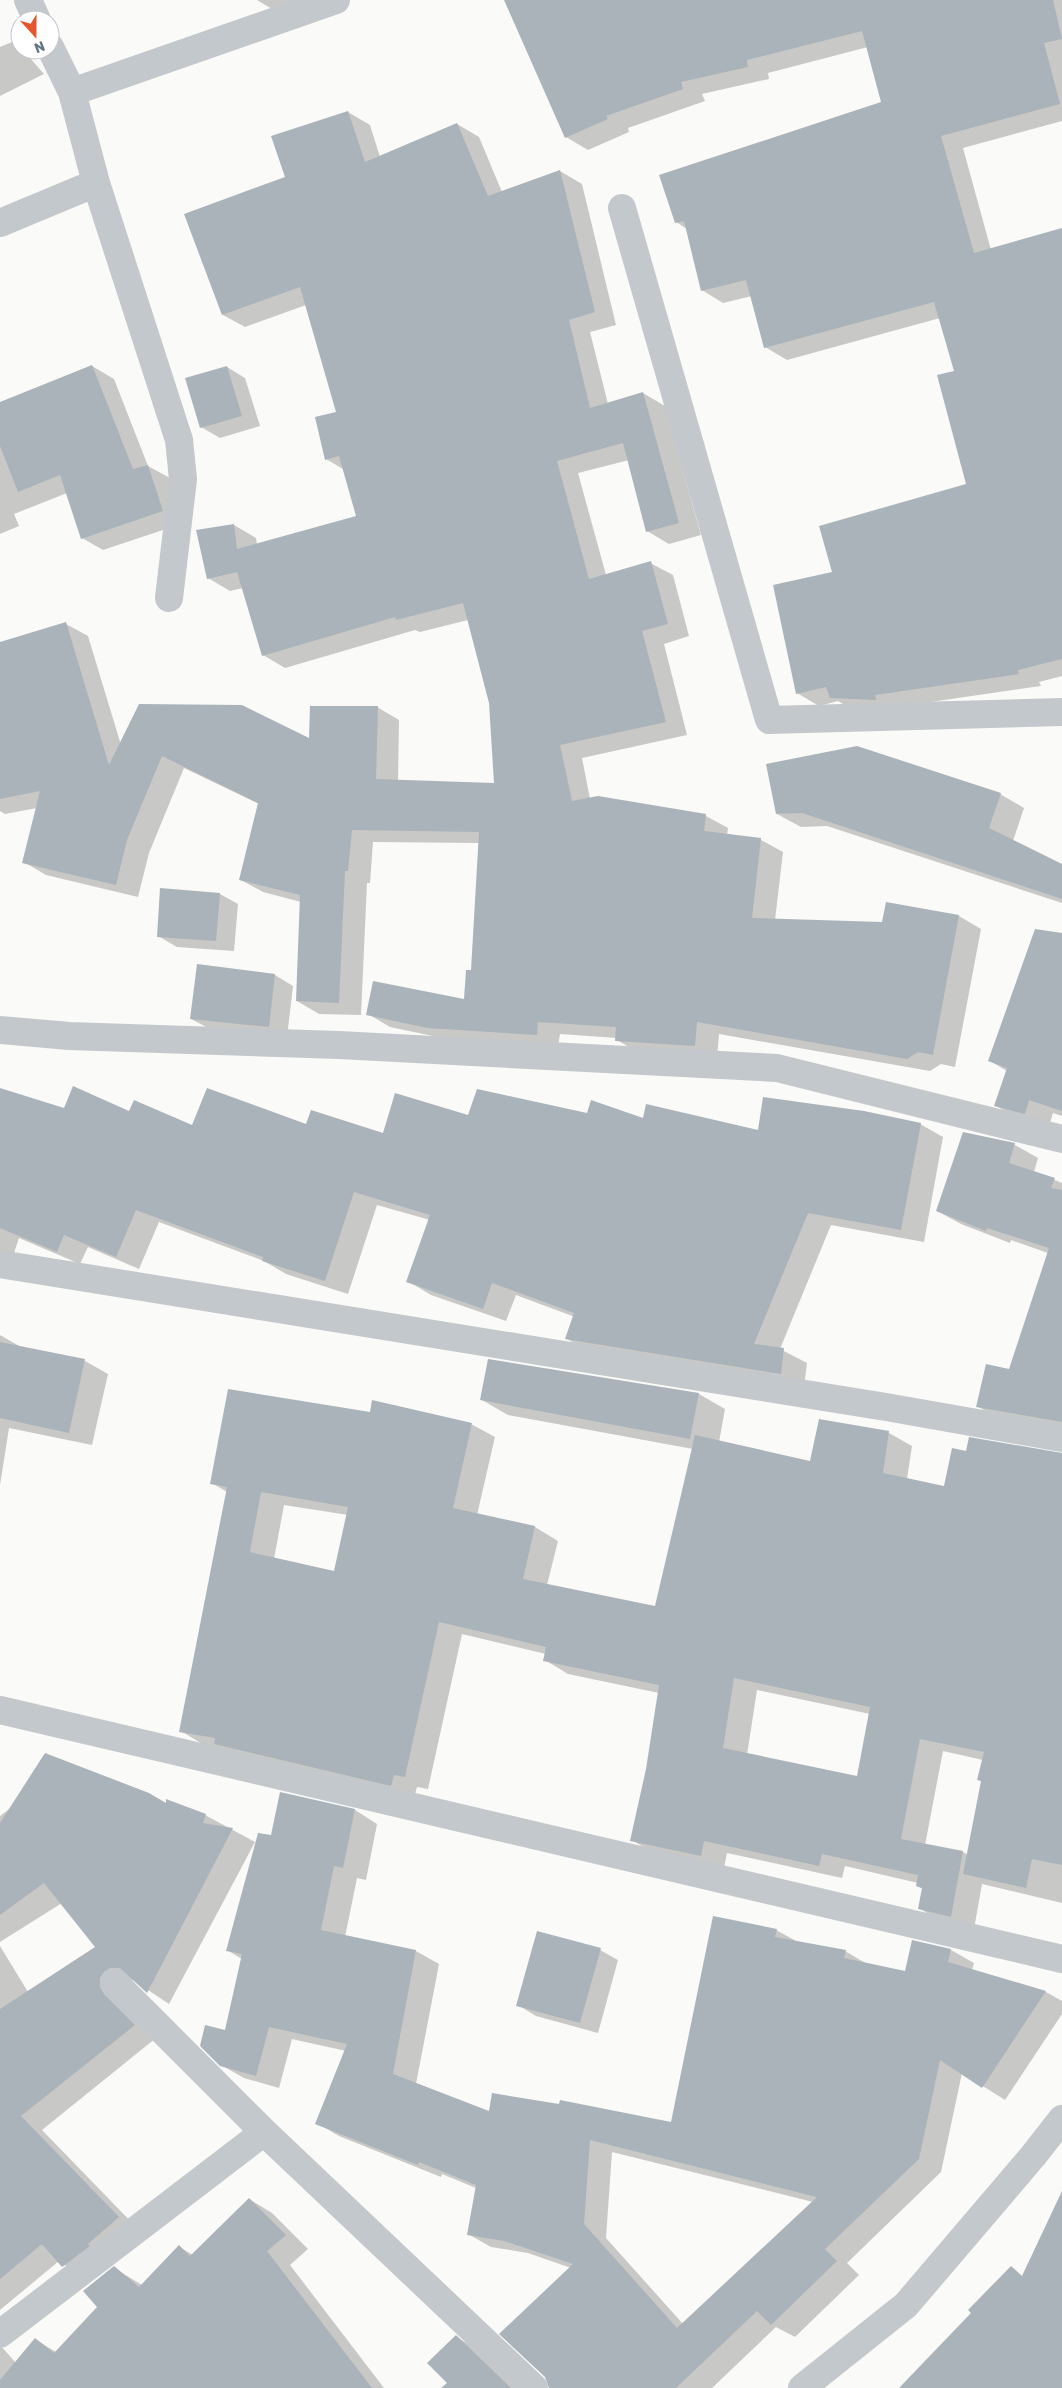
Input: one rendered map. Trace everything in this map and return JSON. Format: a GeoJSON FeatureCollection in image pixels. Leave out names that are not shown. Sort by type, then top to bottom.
{"type":"FeatureCollection","features":[{"type":"Feature","properties":{"kind":"street"},"geometry":{"type":"LineString","coordinates":[[72,92],[336,0]]}},
{"type":"Feature","properties":{"kind":"street"},"geometry":{"type":"LineString","coordinates":[[56,60],[72,92],[96,183],[179,440],[183,479],[170,598]]}},
{"type":"Feature","properties":{"kind":"street"},"geometry":{"type":"LineString","coordinates":[[0,223],[96,183]]}},
{"type":"Feature","properties":{"kind":"street"},"geometry":{"type":"LineString","coordinates":[[622,208],[769,720],[1062,712]]}},
{"type":"Feature","properties":{"kind":"street"},"geometry":{"type":"LineString","coordinates":[[0,1030],[70,1036],[329,1044],[777,1068],[1062,1139]]}},
{"type":"Feature","properties":{"kind":"street"},"geometry":{"type":"LineString","coordinates":[[0,1264],[886,1407],[1062,1438]]}},
{"type":"Feature","properties":{"kind":"street"},"geometry":{"type":"LineString","coordinates":[[0,1710],[1062,1959]]}},
{"type":"Feature","properties":{"kind":"street"},"geometry":{"type":"LineString","coordinates":[[115,1983],[264,2132],[534,2388]]}},
{"type":"Feature","properties":{"kind":"street"},"geometry":{"type":"LineString","coordinates":[[802,2388],[906,2305],[1033,2156],[1062,2119]]}},
{"type":"Feature","properties":{"kind":"street"},"geometry":{"type":"LineString","coordinates":[[0,2334],[264,2132]]}},
{"type":"Feature","properties":{"kind":"building"},"geometry":{"type":"Polygon","coordinates":[[[504,0],[1053,0],[1062,39],[1044,43],[1060,104],[941,136],[974,253],[1062,228],[1062,659],[1018,670],[1019,674],[875,695],[876,700],[830,698],[826,687],[796,694],[773,585],[832,572],[819,526],[966,484],[937,375],[954,371],[934,302],[764,348],[746,280],[701,291],[684,221],[675,223],[659,175],[881,102],[862,31],[747,60],[748,67],[681,82],[683,89],[606,116],[608,119],[565,138],[504,0]]]}},
{"type":"Feature","properties":{"kind":"building"},"geometry":{"type":"Polygon","coordinates":[[[348,111],[365,162],[457,123],[488,196],[560,170],[595,312],[569,320],[590,408],[643,392],[679,523],[646,532],[623,443],[557,461],[589,579],[651,561],[668,624],[642,631],[666,722],[560,745],[572,801],[598,796],[706,814],[704,831],[761,838],[752,918],[882,922],[886,902],[959,915],[933,1055],[918,1052],[907,1059],[697,1022],[695,1046],[615,1041],[616,1027],[538,1022],[537,1035],[428,1028],[366,1015],[373,981],[464,999],[466,970],[471,970],[479,832],[352,830],[348,871],[345,871],[339,1003],[296,1001],[300,895],[239,880],[258,803],[162,756],[127,840],[116,885],[22,863],[40,791],[0,799],[0,642],[66,622],[109,765],[139,704],[242,705],[309,738],[310,706],[378,706],[376,779],[494,783],[489,703],[463,603],[396,620],[395,617],[262,656],[237,572],[207,579],[196,530],[234,524],[237,549],[356,516],[339,456],[325,460],[315,417],[336,412],[300,287],[222,315],[184,214],[285,177],[271,136],[348,111]]]}},
{"type":"Feature","properties":{"kind":"building"},"geometry":{"type":"Polygon","coordinates":[[[92,365],[133,469],[148,465],[163,511],[81,539],[60,475],[18,492],[0,446],[0,402],[92,365]]]}},
{"type":"Feature","properties":{"kind":"building"},"geometry":{"type":"Polygon","coordinates":[[[227,366],[242,416],[200,428],[185,378],[227,366]]]}},
{"type":"Feature","properties":{"kind":"building"},"geometry":{"type":"Polygon","coordinates":[[[857,746],[1001,793],[989,828],[1062,864],[1062,899],[802,813],[776,814],[766,764],[857,746]]]}},
{"type":"Feature","properties":{"kind":"building"},"geometry":{"type":"Polygon","coordinates":[[[160,888],[220,893],[216,941],[157,937],[160,888]]]}},
{"type":"Feature","properties":{"kind":"building"},"geometry":{"type":"Polygon","coordinates":[[[1035,929],[1062,933],[1062,1111],[1029,1100],[1025,1114],[994,1106],[1007,1068],[988,1061],[1035,929]]]}},
{"type":"Feature","properties":{"kind":"building"},"geometry":{"type":"Polygon","coordinates":[[[197,964],[275,974],[269,1027],[190,1019],[197,964]]]}},
{"type":"Feature","properties":{"kind":"building"},"geometry":{"type":"Polygon","coordinates":[[[73,1086],[129,1111],[134,1100],[192,1125],[207,1088],[306,1124],[311,1110],[383,1133],[395,1093],[468,1115],[477,1089],[587,1113],[591,1100],[643,1118],[646,1104],[758,1130],[763,1097],[864,1111],[921,1123],[901,1230],[808,1213],[754,1344],[784,1348],[781,1374],[565,1339],[574,1313],[492,1283],[483,1309],[406,1282],[430,1215],[354,1192],[325,1281],[262,1261],[263,1257],[136,1210],[116,1257],[64,1235],[57,1252],[0,1228],[0,1088],[64,1108],[73,1086]]]}},
{"type":"Feature","properties":{"kind":"building"},"geometry":{"type":"Polygon","coordinates":[[[963,1132],[1015,1143],[1009,1163],[1055,1178],[1051,1188],[1062,1190],[1062,1422],[976,1407],[986,1364],[1009,1369],[1049,1248],[987,1228],[986,1231],[936,1211],[963,1132]]]}},
{"type":"Feature","properties":{"kind":"building"},"geometry":{"type":"Polygon","coordinates":[[[0,1342],[85,1359],[69,1433],[0,1418],[0,1342]]]}},
{"type":"Feature","properties":{"kind":"building"},"geometry":{"type":"Polygon","coordinates":[[[488,1359],[699,1393],[690,1439],[480,1400],[488,1359]]]}},
{"type":"Feature","properties":{"kind":"building"},"geometry":{"type":"Polygon","coordinates":[[[228,1389],[370,1412],[372,1400],[472,1423],[453,1508],[535,1526],[523,1579],[655,1606],[695,1435],[810,1461],[819,1419],[889,1431],[883,1473],[944,1486],[952,1448],[966,1451],[969,1437],[1062,1453],[1062,1865],[1032,1859],[1026,1888],[963,1874],[981,1781],[977,1780],[984,1752],[920,1739],[901,1839],[963,1851],[951,1917],[918,1909],[922,1888],[916,1886],[918,1875],[822,1854],[819,1866],[704,1841],[701,1856],[630,1841],[646,1769],[659,1685],[543,1661],[546,1647],[439,1622],[405,1777],[394,1775],[391,1786],[214,1744],[215,1738],[179,1732],[227,1487],[210,1484],[228,1389]],[[261,1492],[250,1552],[334,1571],[348,1507],[261,1492]],[[734,1678],[723,1748],[857,1776],[870,1707],[734,1678]]]}},
{"type":"Feature","properties":{"kind":"building"},"geometry":{"type":"Polygon","coordinates":[[[45,1753],[149,1793],[166,1803],[166,1799],[206,1814],[203,1823],[233,1828],[147,1993],[120,1968],[110,1968],[100,1978],[100,1987],[104,1994],[135,2025],[21,2116],[119,2217],[88,2244],[90,2246],[62,2267],[42,2244],[0,2279],[0,2009],[95,1947],[44,1883],[0,1915],[0,1823],[45,1753]]]}},
{"type":"Feature","properties":{"kind":"building"},"geometry":{"type":"Polygon","coordinates":[[[280,1792],[355,1809],[343,1868],[334,1866],[321,1930],[416,1950],[393,2074],[489,2111],[492,2093],[559,2104],[560,2100],[671,2122],[713,1916],[777,1929],[775,1937],[846,1950],[844,1958],[905,1971],[912,1940],[951,1949],[948,1962],[1046,1991],[982,2088],[940,2060],[919,2159],[825,2249],[837,2261],[771,2325],[757,2311],[676,2388],[549,2388],[545,2377],[499,2334],[573,2264],[504,2241],[467,2235],[476,2185],[419,2162],[418,2165],[315,2124],[347,2044],[269,2027],[256,2076],[220,2066],[200,2046],[205,2025],[225,2030],[242,1954],[226,1951],[258,1833],[271,1835],[280,1792]],[[590,2140],[584,2224],[677,2328],[817,2197],[590,2140]]]}},
{"type":"Feature","properties":{"kind":"building"},"geometry":{"type":"Polygon","coordinates":[[[537,1931],[601,1948],[580,2023],[516,2006],[537,1931]]]}},
{"type":"Feature","properties":{"kind":"building"},"geometry":{"type":"Polygon","coordinates":[[[1062,2191],[1062,2388],[899,2388],[971,2313],[968,2310],[1011,2266],[1022,2276],[1062,2191]]]}},
{"type":"Feature","properties":{"kind":"building"},"geometry":{"type":"Polygon","coordinates":[[[249,2198],[286,2235],[267,2251],[372,2388],[0,2388],[0,2380],[35,2338],[54,2353],[97,2307],[83,2291],[114,2266],[139,2287],[179,2245],[190,2256],[249,2198]]]}},
{"type":"Feature","properties":{"kind":"building"},"geometry":{"type":"Polygon","coordinates":[[[456,2335],[511,2388],[441,2388],[447,2383],[427,2363],[456,2335]]]}}]}
